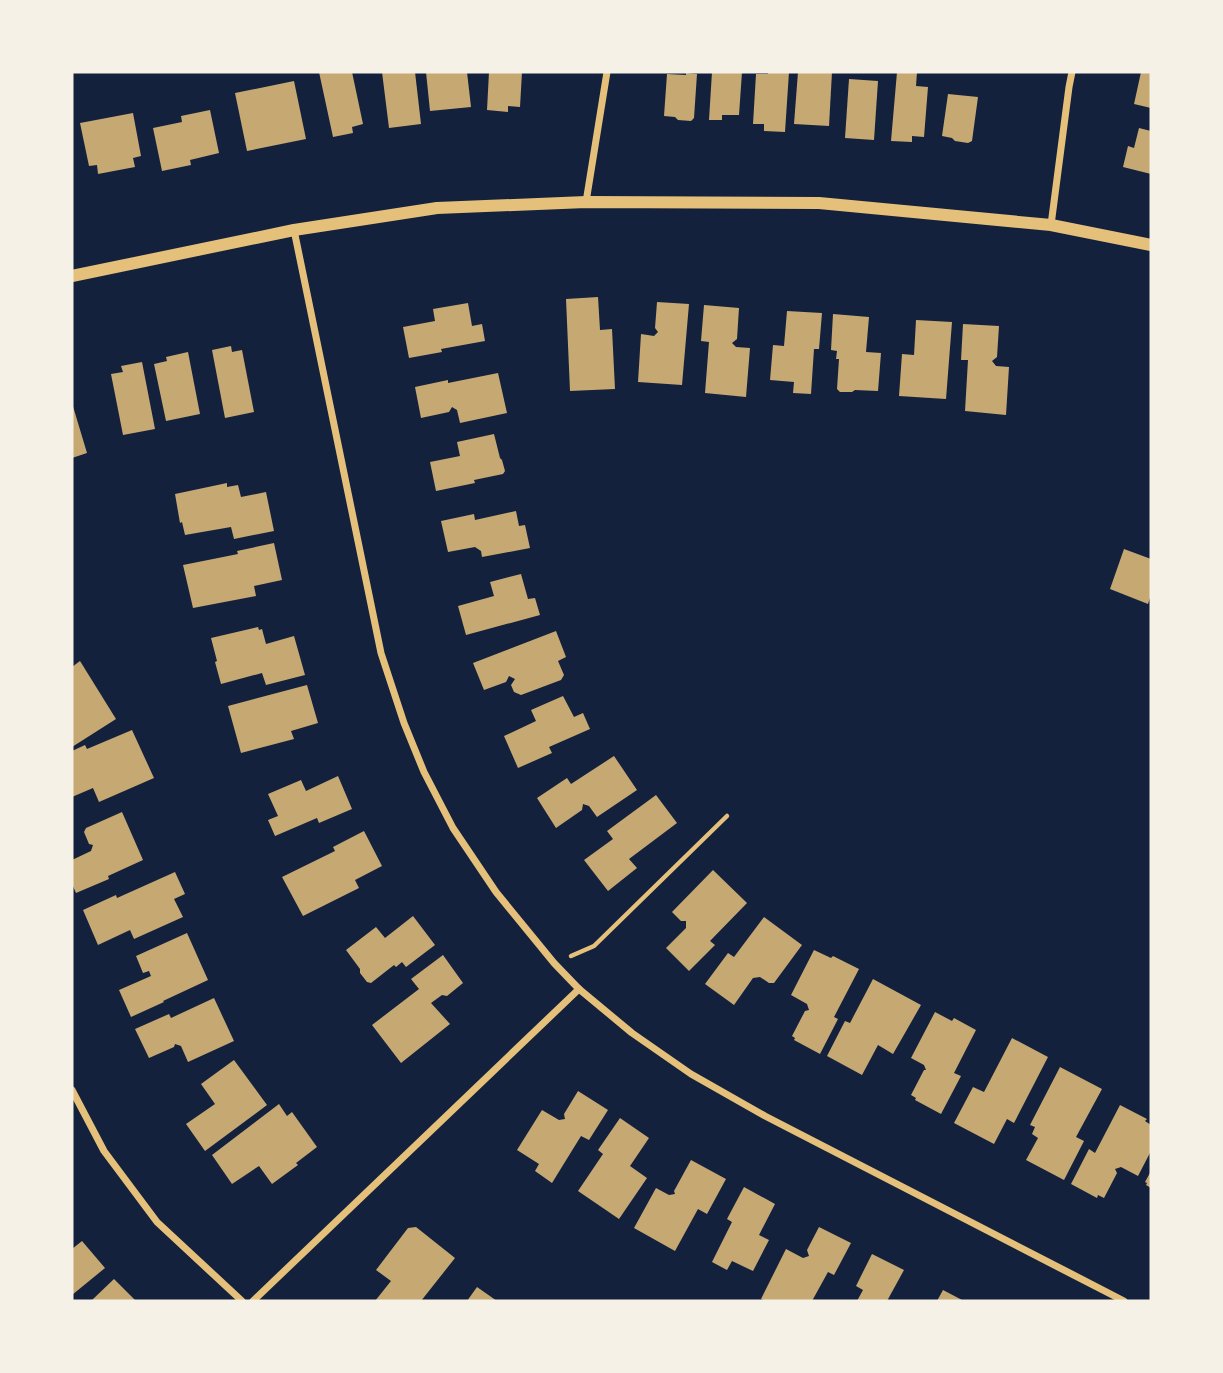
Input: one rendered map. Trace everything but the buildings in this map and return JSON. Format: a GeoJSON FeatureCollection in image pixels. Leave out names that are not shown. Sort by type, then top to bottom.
{"type":"FeatureCollection","features":[{"type":"Feature","properties":{"kind":"street"},"geometry":{"type":"LineString","coordinates":[[586,202],[607,72]]}},
{"type":"Feature","properties":{"kind":"street"},"geometry":{"type":"LineString","coordinates":[[1051,225],[1072,72]]}},
{"type":"Feature","properties":{"kind":"street"},"geometry":{"type":"LineString","coordinates":[[72,276],[294,230],[437,208],[586,202],[819,203],[1051,225],[1151,245]]}},
{"type":"Feature","properties":{"kind":"street"},"geometry":{"type":"LineString","coordinates":[[294,230],[381,653],[404,723],[424,772],[453,828],[496,891],[554,963],[579,989],[632,1033],[701,1080],[765,1116],[1124,1301]]}},
{"type":"Feature","properties":{"kind":"street"},"geometry":{"type":"LineString","coordinates":[[253,1301],[579,989]]}},
{"type":"Feature","properties":{"kind":"street"},"geometry":{"type":"LineString","coordinates":[[72,1090],[104,1151],[157,1222],[242,1301]]}},
{"type":"Feature","properties":{"kind":"path"},"geometry":{"type":"LineString","coordinates":[[554,963],[594,946],[727,816]]}}]}
